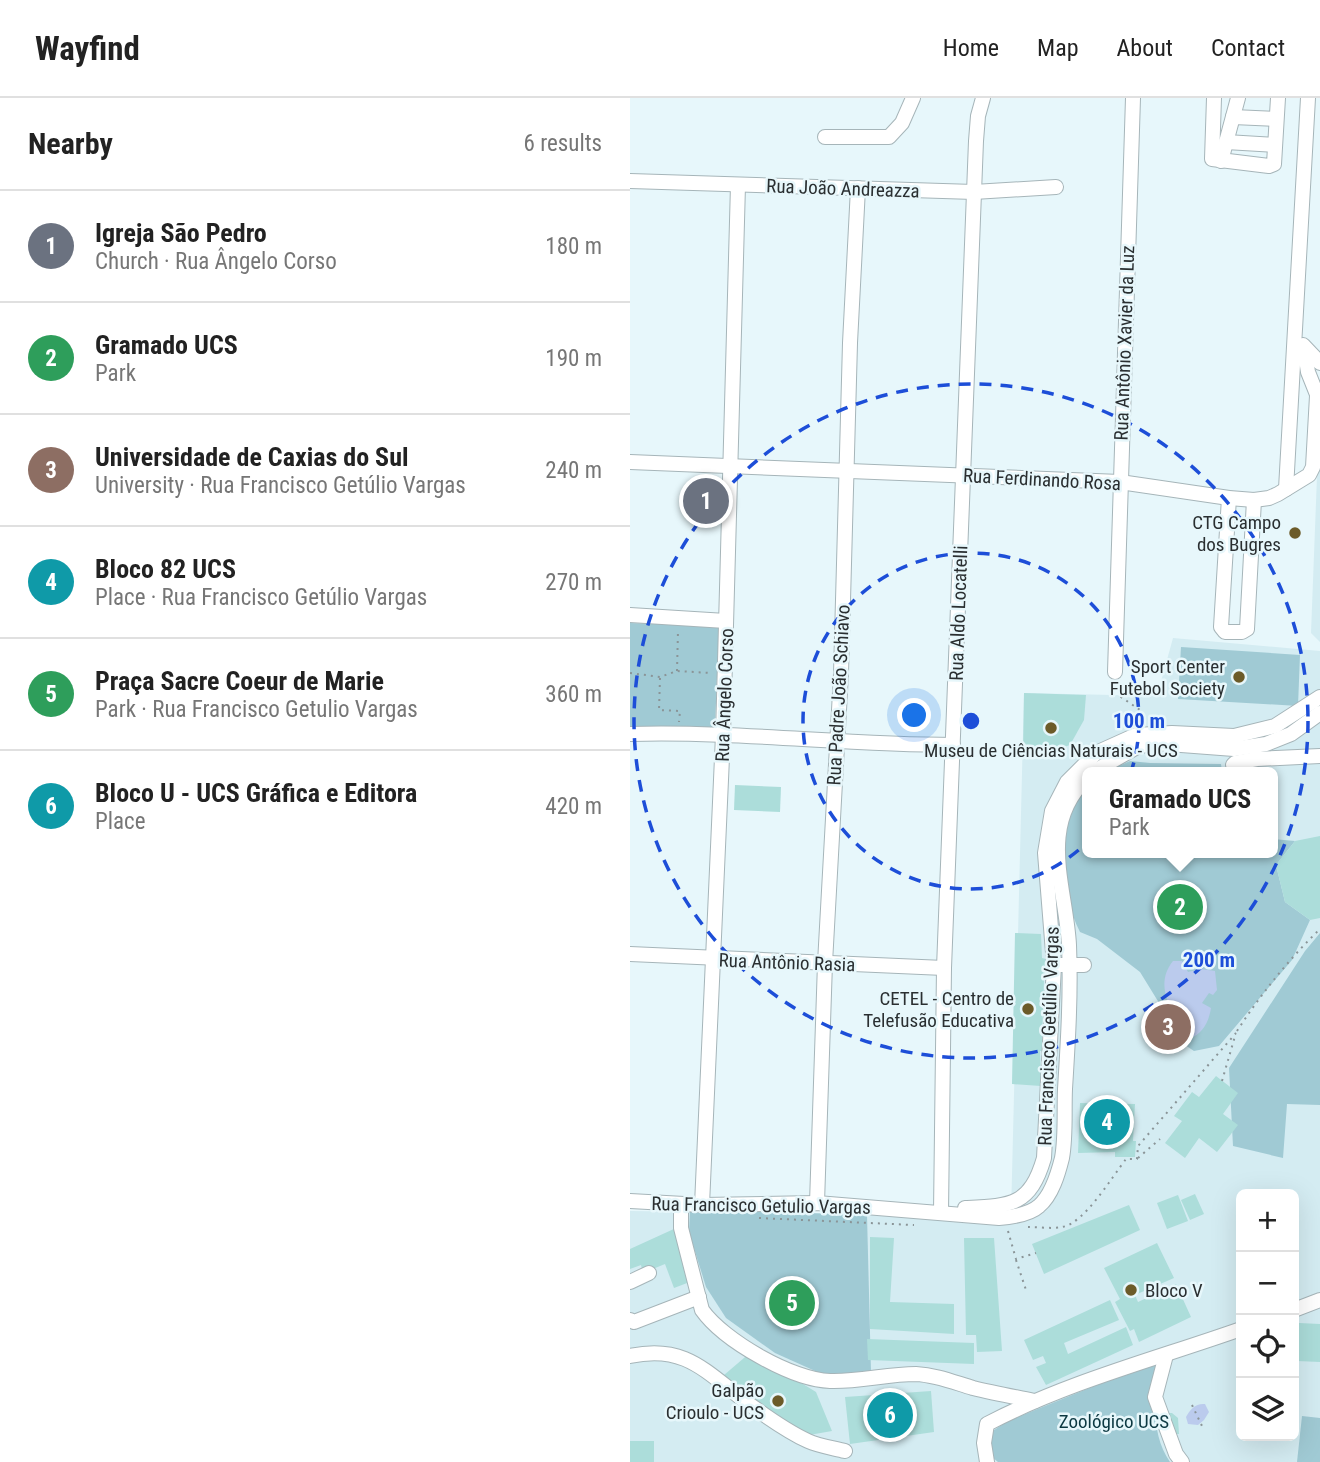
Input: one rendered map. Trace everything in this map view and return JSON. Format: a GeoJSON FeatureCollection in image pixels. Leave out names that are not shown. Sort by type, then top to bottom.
{"type":"FeatureCollection","features":[{"type":"Feature","properties":{"kind":"street"},"geometry":{"type":"LineString","coordinates":[[825,137],[889,137],[902,123],[913,98]]}},
{"type":"Feature","properties":{"kind":"street","name":"Rua Aldo Locatelli"},"geometry":{"type":"LineString","coordinates":[[938,1212],[944,968],[974,192],[978,116],[983,98]]}},
{"type":"Feature","properties":{"kind":"street","name":"Rua Antônio Xavier da Luz"},"geometry":{"type":"LineString","coordinates":[[1115,672],[1133,98]]}},
{"type":"Feature","properties":{"kind":"street"},"geometry":{"type":"LineString","coordinates":[[1214,98],[1210,153],[1216,164]]}},
{"type":"Feature","properties":{"kind":"street"},"geometry":{"type":"LineString","coordinates":[[1216,164],[1226,142],[1238,98]]}},
{"type":"Feature","properties":{"kind":"street"},"geometry":{"type":"LineString","coordinates":[[1216,164],[1272,166],[1278,98]]}},
{"type":"Feature","properties":{"kind":"street"},"geometry":{"type":"LineString","coordinates":[[1286,489],[1289,324],[1308,98]]}},
{"type":"Feature","properties":{"kind":"street"},"geometry":{"type":"LineString","coordinates":[[1233,117],[1276,119]]}},
{"type":"Feature","properties":{"kind":"street"},"geometry":{"type":"LineString","coordinates":[[1226,142],[1275,145]]}},
{"type":"Feature","properties":{"kind":"street","name":"Rua João Andreazza"},"geometry":{"type":"LineString","coordinates":[[630,181],[974,192],[1056,187]]}},
{"type":"Feature","properties":{"kind":"street","name":"Rua Ângelo Corso"},"geometry":{"type":"LineString","coordinates":[[702,1205],[723,734],[738,185]]}},
{"type":"Feature","properties":{"kind":"street","name":"Rua Padre João Schiavo"},"geometry":{"type":"LineString","coordinates":[[817,1203],[825,963],[841,674],[858,188]]}},
{"type":"Feature","properties":{"kind":"street"},"geometry":{"type":"LineString","coordinates":[[1289,324],[1320,363]]}},
{"type":"Feature","properties":{"kind":"street"},"geometry":{"type":"LineString","coordinates":[[1304,346],[1308,372],[1318,399]]}},
{"type":"Feature","properties":{"kind":"street","name":"Rua Ferdinando Rosa"},"geometry":{"type":"LineString","coordinates":[[630,462],[1119,482],[1254,500],[1269,498],[1309,475],[1313,467],[1318,399]]}},
{"type":"Feature","properties":{"kind":"street"},"geometry":{"type":"LineString","coordinates":[[1229,498],[1221,627],[1225,632],[1242,632],[1247,628],[1254,500]]}},
{"type":"Feature","properties":{"kind":"street"},"geometry":{"type":"LineString","coordinates":[[1224,574],[1235,582],[1251,576]]}},
{"type":"Feature","properties":{"kind":"street"},"geometry":{"type":"LineString","coordinates":[[630,615],[726,621]]}},
{"type":"Feature","properties":{"kind":"street","name":"Rua Francisco Getúlio Vargas"},"geometry":{"type":"LineString","coordinates":[[1039,1207],[1053,1186],[1062,1157],[1069,1019],[1045,853],[1052,811],[1067,782],[1096,753],[1136,734],[1234,736],[1275,726],[1320,697]]}},
{"type":"Feature","properties":{"kind":"street"},"geometry":{"type":"LineString","coordinates":[[1233,765],[1266,751],[1320,713]]}},
{"type":"Feature","properties":{"kind":"street"},"geometry":{"type":"LineString","coordinates":[[1266,751],[1267,737],[1275,726]]}},
{"type":"Feature","properties":{"kind":"street"},"geometry":{"type":"LineString","coordinates":[[630,734],[723,734],[836,742],[953,746]]}},
{"type":"Feature","properties":{"kind":"street"},"geometry":{"type":"LineString","coordinates":[[1102,767],[1137,747],[1155,743],[1320,756]]}},
{"type":"Feature","properties":{"kind":"street","name":"Rua Francisco Getúlio Vargas"},"geometry":{"type":"LineString","coordinates":[[1029,1192],[1040,1174],[1045,1158],[1061,965],[1068,938],[1056,854],[1062,820],[1082,783]]}},
{"type":"Feature","properties":{"kind":"street","name":"Rua Antônio Rasia"},"geometry":{"type":"LineString","coordinates":[[630,954],[944,968]]}},
{"type":"Feature","properties":{"kind":"street"},"geometry":{"type":"LineString","coordinates":[[1061,965],[1084,965]]}},
{"type":"Feature","properties":{"kind":"street","name":"Rua Francisco Getulio Vargas"},"geometry":{"type":"LineString","coordinates":[[938,1212],[993,1207],[1018,1200],[1029,1192]]}},
{"type":"Feature","properties":{"kind":"street","name":"Rua Francisco Getulio Vargas"},"geometry":{"type":"LineString","coordinates":[[630,1201],[702,1205],[817,1203],[999,1218],[1018,1216],[1039,1207]]}},
{"type":"Feature","properties":{"kind":"street"},"geometry":{"type":"LineString","coordinates":[[681,1204],[681,1228],[702,1310],[709,1320],[733,1338],[765,1357],[813,1379],[832,1381],[915,1374],[1035,1401]]}},
{"type":"Feature","properties":{"kind":"street"},"geometry":{"type":"LineString","coordinates":[[630,1282],[649,1273]]}},
{"type":"Feature","properties":{"kind":"street"},"geometry":{"type":"LineString","coordinates":[[630,1320],[634,1322],[699,1297]]}},
{"type":"Feature","properties":{"kind":"street"},"geometry":{"type":"LineString","coordinates":[[1299,1308],[1320,1300]]}},
{"type":"Feature","properties":{"kind":"street"},"geometry":{"type":"LineString","coordinates":[[987,1462],[984,1443],[987,1424],[1035,1401],[1115,1371],[1236,1331]]}},
{"type":"Feature","properties":{"kind":"street"},"geometry":{"type":"LineString","coordinates":[[630,1356],[649,1352],[673,1354],[704,1368],[745,1401],[809,1442],[845,1451]]}},
{"type":"Feature","properties":{"kind":"street"},"geometry":{"type":"LineString","coordinates":[[1166,1355],[1155,1397],[1176,1454],[1182,1462]]}},
{"type":"Feature","properties":{"kind":"path"},"geometry":{"type":"LineString","coordinates":[[677,671],[679,619]]}},
{"type":"Feature","properties":{"kind":"path"},"geometry":{"type":"LineString","coordinates":[[630,673],[660,677],[677,671],[725,673]]}},
{"type":"Feature","properties":{"kind":"path"},"geometry":{"type":"LineString","coordinates":[[1115,672],[1121,696],[1140,709]]}},
{"type":"Feature","properties":{"kind":"path"},"geometry":{"type":"LineString","coordinates":[[660,677],[659,710],[680,711],[678,733]]}},
{"type":"Feature","properties":{"kind":"path"},"geometry":{"type":"LineString","coordinates":[[1137,1159],[1138,1146],[1236,1033],[1271,983],[1320,929]]}},
{"type":"Feature","properties":{"kind":"path"},"geometry":{"type":"LineString","coordinates":[[1222,1080],[1236,1033]]}},
{"type":"Feature","properties":{"kind":"path"},"geometry":{"type":"LineString","coordinates":[[1019,1227],[1065,1227],[1093,1207],[1101,1191],[1126,1159],[1137,1159],[1160,1139]]}},
{"type":"Feature","properties":{"kind":"path"},"geometry":{"type":"LineString","coordinates":[[750,1217],[916,1225]]}},
{"type":"Feature","properties":{"kind":"path"},"geometry":{"type":"LineString","coordinates":[[1007,1227],[1027,1293]]}},
{"type":"Feature","properties":{"kind":"path"},"geometry":{"type":"LineString","coordinates":[[1016,1259],[1036,1253]]}},
{"type":"Feature","properties":{"kind":"path"},"geometry":{"type":"LineString","coordinates":[[1192,1405],[1202,1426]]}},
{"type":"Feature","properties":{"kind":"shaded area"},"geometry":{"type":"Polygon","coordinates":[[[1320,424],[1320,642],[1311,633],[1320,424]]]}},
{"type":"Feature","properties":{"kind":"shaded area"},"geometry":{"type":"Polygon","coordinates":[[[1173,638],[1320,651],[1320,1462],[630,1462],[630,1211],[1011,1215],[1024,693],[1157,696],[1173,638]]]}},
{"type":"Feature","properties":{"kind":"shaded area"},"geometry":{"type":"Polygon","coordinates":[[[1173,961],[1182,961],[1188,972],[1201,969],[1215,971],[1217,990],[1213,995],[1209,993],[1202,1003],[1211,1008],[1209,1018],[1202,1030],[1190,1038],[1172,1011],[1165,991],[1167,971],[1173,961]]]}},
{"type":"Feature","properties":{"kind":"shaded area"},"geometry":{"type":"Polygon","coordinates":[[[1205,1404],[1209,1412],[1204,1420],[1198,1425],[1188,1424],[1186,1417],[1189,1411],[1205,1404]]]}},
{"type":"Feature","properties":{"kind":"green space"},"geometry":{"type":"Polygon","coordinates":[[[630,623],[719,626],[715,728],[630,726],[630,623]]]}},
{"type":"Feature","properties":{"kind":"green space","name":"Sport Center Futebol Society"},"geometry":{"type":"Polygon","coordinates":[[[1181,647],[1300,655],[1298,706],[1178,699],[1181,647]]]}},
{"type":"Feature","properties":{"kind":"green space"},"geometry":{"type":"Polygon","coordinates":[[[1130,761],[1221,764],[1221,767],[1116,767],[1130,761]]]}},
{"type":"Feature","properties":{"kind":"green space"},"geometry":{"type":"Polygon","coordinates":[[[1082,793],[1082,858],[1278,858],[1278,839],[1295,841],[1276,865],[1285,902],[1310,920],[1292,960],[1219,1046],[1194,1051],[1185,1045],[1140,972],[1097,939],[1080,932],[1065,886],[1063,852],[1068,819],[1082,793]]]}},
{"type":"Feature","properties":{"kind":"green space"},"geometry":{"type":"Polygon","coordinates":[[[1320,933],[1320,1105],[1287,1104],[1283,1158],[1233,1146],[1229,1068],[1305,951],[1320,933]]]}},
{"type":"Feature","properties":{"kind":"green space"},"geometry":{"type":"Polygon","coordinates":[[[690,1209],[867,1215],[871,1372],[824,1375],[775,1353],[726,1318],[706,1287],[689,1232],[690,1209]]]}},
{"type":"Feature","properties":{"kind":"green space","name":"Zoológico UCS"},"geometry":{"type":"Polygon","coordinates":[[[1161,1359],[1156,1425],[1163,1450],[1170,1462],[998,1462],[992,1457],[988,1434],[1008,1421],[1161,1359]]]}},
{"type":"Feature","properties":{"kind":"green space"},"geometry":{"type":"Polygon","coordinates":[[[1302,1416],[1320,1418],[1320,1462],[1297,1462],[1302,1416]]]}},
{"type":"Feature","properties":{"kind":"building","name":"Museu de Ciências Naturais - UCS"},"geometry":{"type":"Polygon","coordinates":[[[1024,693],[1086,695],[1084,720],[1070,745],[1049,752],[1023,755],[1024,693]]]}},
{"type":"Feature","properties":{"kind":"building"},"geometry":{"type":"Polygon","coordinates":[[[735,785],[781,787],[780,812],[734,810],[735,785]]]}},
{"type":"Feature","properties":{"kind":"building"},"geometry":{"type":"Polygon","coordinates":[[[1320,836],[1320,918],[1310,920],[1285,902],[1276,865],[1295,841],[1320,836]]]}},
{"type":"Feature","properties":{"kind":"building","name":"CETEL - Centro de Telefusão Educativa"},"geometry":{"type":"Polygon","coordinates":[[[1015,933],[1041,934],[1042,958],[1046,959],[1050,968],[1044,980],[1042,1039],[1046,1039],[1046,1051],[1040,1051],[1041,1086],[1012,1084],[1015,933]]]}},
{"type":"Feature","properties":{"kind":"building"},"geometry":{"type":"Polygon","coordinates":[[[1216,1076],[1238,1093],[1223,1114],[1238,1125],[1217,1152],[1199,1138],[1185,1158],[1165,1143],[1182,1121],[1174,1116],[1192,1092],[1199,1097],[1216,1076]]]}},
{"type":"Feature","properties":{"kind":"building"},"geometry":{"type":"Polygon","coordinates":[[[1080,1103],[1135,1104],[1135,1157],[1115,1157],[1115,1152],[1078,1153],[1080,1103]]]}},
{"type":"Feature","properties":{"kind":"building"},"geometry":{"type":"Polygon","coordinates":[[[1195,1194],[1204,1214],[1190,1220],[1181,1200],[1195,1194]]]}},
{"type":"Feature","properties":{"kind":"building"},"geometry":{"type":"Polygon","coordinates":[[[1178,1195],[1188,1221],[1167,1229],[1157,1203],[1178,1195]]]}},
{"type":"Feature","properties":{"kind":"building"},"geometry":{"type":"Polygon","coordinates":[[[1129,1205],[1140,1230],[1044,1274],[1032,1244],[1129,1205]]]}},
{"type":"Feature","properties":{"kind":"building"},"geometry":{"type":"Polygon","coordinates":[[[676,1228],[695,1280],[674,1288],[665,1264],[643,1273],[641,1265],[630,1269],[630,1249],[676,1228]]]}},
{"type":"Feature","properties":{"kind":"building"},"geometry":{"type":"Polygon","coordinates":[[[870,1237],[894,1238],[890,1302],[954,1304],[954,1334],[870,1329],[870,1237]]]}},
{"type":"Feature","properties":{"kind":"building"},"geometry":{"type":"Polygon","coordinates":[[[964,1238],[994,1238],[1002,1351],[977,1352],[976,1335],[966,1335],[964,1238]]]}},
{"type":"Feature","properties":{"kind":"building","name":"Bloco V"},"geometry":{"type":"Polygon","coordinates":[[[1157,1243],[1174,1278],[1135,1295],[1138,1302],[1176,1284],[1191,1317],[1139,1342],[1134,1329],[1130,1331],[1115,1302],[1120,1299],[1104,1268],[1157,1243]]]}},
{"type":"Feature","properties":{"kind":"building"},"geometry":{"type":"Polygon","coordinates":[[[1110,1300],[1119,1320],[1064,1343],[1068,1354],[1126,1327],[1133,1345],[1046,1385],[1036,1367],[1046,1363],[1043,1356],[1033,1360],[1024,1340],[1110,1300]]]}},
{"type":"Feature","properties":{"kind":"building"},"geometry":{"type":"Polygon","coordinates":[[[1299,1323],[1320,1324],[1320,1362],[1299,1361],[1299,1323]]]}},
{"type":"Feature","properties":{"kind":"building"},"geometry":{"type":"Polygon","coordinates":[[[867,1339],[974,1343],[974,1364],[868,1360],[867,1339]]]}},
{"type":"Feature","properties":{"kind":"building","name":"Galpão Crioulo - UCS"},"geometry":{"type":"Polygon","coordinates":[[[751,1352],[816,1392],[832,1431],[792,1438],[746,1411],[717,1381],[751,1352]]]}},
{"type":"Feature","properties":{"kind":"building"},"geometry":{"type":"Polygon","coordinates":[[[931,1391],[934,1432],[850,1444],[845,1397],[931,1391]]]}},
{"type":"Feature","properties":{"kind":"building"},"geometry":{"type":"Polygon","coordinates":[[[1166,1413],[1172,1413],[1178,1418],[1179,1434],[1170,1434],[1166,1413]]]}},
{"type":"Feature","properties":{"kind":"building"},"geometry":{"type":"Polygon","coordinates":[[[630,1441],[654,1441],[654,1462],[630,1462],[630,1441]]]}},
{"type":"Feature","properties":{"kind":"place","name":"Igreja São Pedro"},"geometry":{"type":"Point","coordinates":[706,501]}},
{"type":"Feature","properties":{"kind":"place","name":"CTG Campo dos Bugres"},"geometry":{"type":"Point","coordinates":[1295,533]}},
{"type":"Feature","properties":{"kind":"place","name":"Sport Center Futebol Society"},"geometry":{"type":"Point","coordinates":[1239,677]}},
{"type":"Feature","properties":{"kind":"place","name":"Museu de Ciências Naturais - UCS"},"geometry":{"type":"Point","coordinates":[1051,728]}},
{"type":"Feature","properties":{"kind":"place","name":"Gramado UCS"},"geometry":{"type":"Point","coordinates":[1180,907]}},
{"type":"Feature","properties":{"kind":"place","name":"CETEL - Centro de Telefusão Educativa"},"geometry":{"type":"Point","coordinates":[1028,1009]}},
{"type":"Feature","properties":{"kind":"place","name":"Universidade de Caxias do Sul"},"geometry":{"type":"Point","coordinates":[1168,1027]}},
{"type":"Feature","properties":{"kind":"place","name":"Bloco 82 UCS"},"geometry":{"type":"Point","coordinates":[1107,1122]}},
{"type":"Feature","properties":{"kind":"place","name":"Bloco V"},"geometry":{"type":"Point","coordinates":[1131,1290]}},
{"type":"Feature","properties":{"kind":"place","name":"Praça Sacre Coeur de Marie"},"geometry":{"type":"Point","coordinates":[792,1303]}},
{"type":"Feature","properties":{"kind":"place","name":"Galpão Crioulo - UCS"},"geometry":{"type":"Point","coordinates":[778,1401]}},
{"type":"Feature","properties":{"kind":"place","name":"Bloco U - UCS Gráfica e Editora"},"geometry":{"type":"Point","coordinates":[890,1415]}}]}
